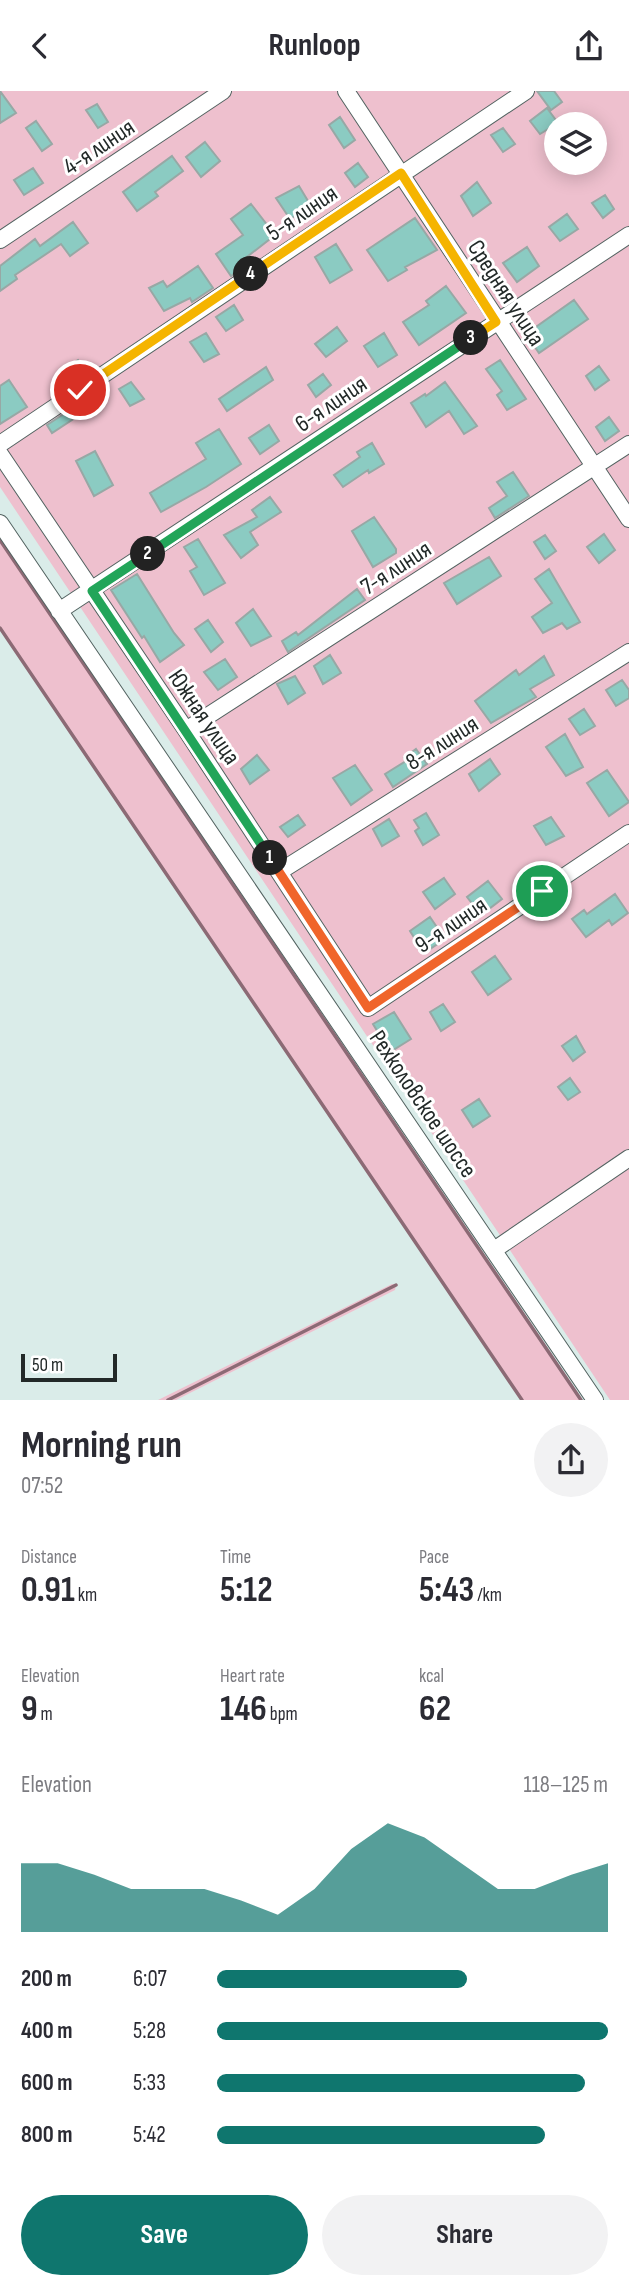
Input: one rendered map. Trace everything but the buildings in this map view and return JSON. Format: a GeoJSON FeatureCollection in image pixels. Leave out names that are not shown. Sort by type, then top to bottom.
{"type":"FeatureCollection","features":[{"type":"Feature","properties":{"kind":"street","name":"4-я линия"},"geometry":{"type":"LineString","coordinates":[[0,240],[223,91]]}},
{"type":"Feature","properties":{"kind":"street","name":"Средняя улица"},"geometry":{"type":"LineString","coordinates":[[345,91],[629,519]]}},
{"type":"Feature","properties":{"kind":"street","name":"5-я линия"},"geometry":{"type":"LineString","coordinates":[[0,444],[526,91]]}},
{"type":"Feature","properties":{"kind":"street","name":"6-я линия"},"geometry":{"type":"LineString","coordinates":[[59,611],[629,235]]}},
{"type":"Feature","properties":{"kind":"street","name":"7-я линия"},"geometry":{"type":"LineString","coordinates":[[186,730],[629,444]]}},
{"type":"Feature","properties":{"kind":"street","name":"Южная улица"},"geometry":{"type":"LineString","coordinates":[[0,454],[186,730],[368,1008]]}},
{"type":"Feature","properties":{"kind":"street","name":"Рехколовское шоссе"},"geometry":{"type":"LineString","coordinates":[[0,523],[595,1400]]}},
{"type":"Feature","properties":{"kind":"street","name":"8-я линия"},"geometry":{"type":"LineString","coordinates":[[279,872],[629,652]]}},
{"type":"Feature","properties":{"kind":"street","name":"9-я линия"},"geometry":{"type":"LineString","coordinates":[[368,1008],[629,833]]}},
{"type":"Feature","properties":{"kind":"street"},"geometry":{"type":"LineString","coordinates":[[494,1250],[629,1158]]}},
{"type":"Feature","properties":{"kind":"shaded area"},"geometry":{"type":"Polygon","coordinates":[[[0,91],[629,91],[629,1400],[610,1400],[0,487],[0,91]]]}},
{"type":"Feature","properties":{"kind":"shaded area"},"geometry":{"type":"Polygon","coordinates":[[[0,540],[581,1400],[522,1400],[0,628],[0,540]]]}},
{"type":"Feature","properties":{"kind":"shaded area"},"geometry":{"type":"Polygon","coordinates":[[[392,1284],[396,1285],[395,1290],[176,1400],[158,1400],[392,1284]]]}},
{"type":"Feature","properties":{"kind":"waterway"},"geometry":{"type":"LineString","coordinates":[[0,540],[581,1400]]}},
{"type":"Feature","properties":{"kind":"waterway"},"geometry":{"type":"LineString","coordinates":[[0,628],[522,1400]]}},
{"type":"Feature","properties":{"kind":"waterway"},"geometry":{"type":"LineString","coordinates":[[168,1400],[396,1285]]}},
{"type":"Feature","properties":{"kind":"route"},"geometry":{"type":"LineString","coordinates":[[80,390],[401,173],[496,322],[92,591],[368,1008],[542,891]]}}]}
